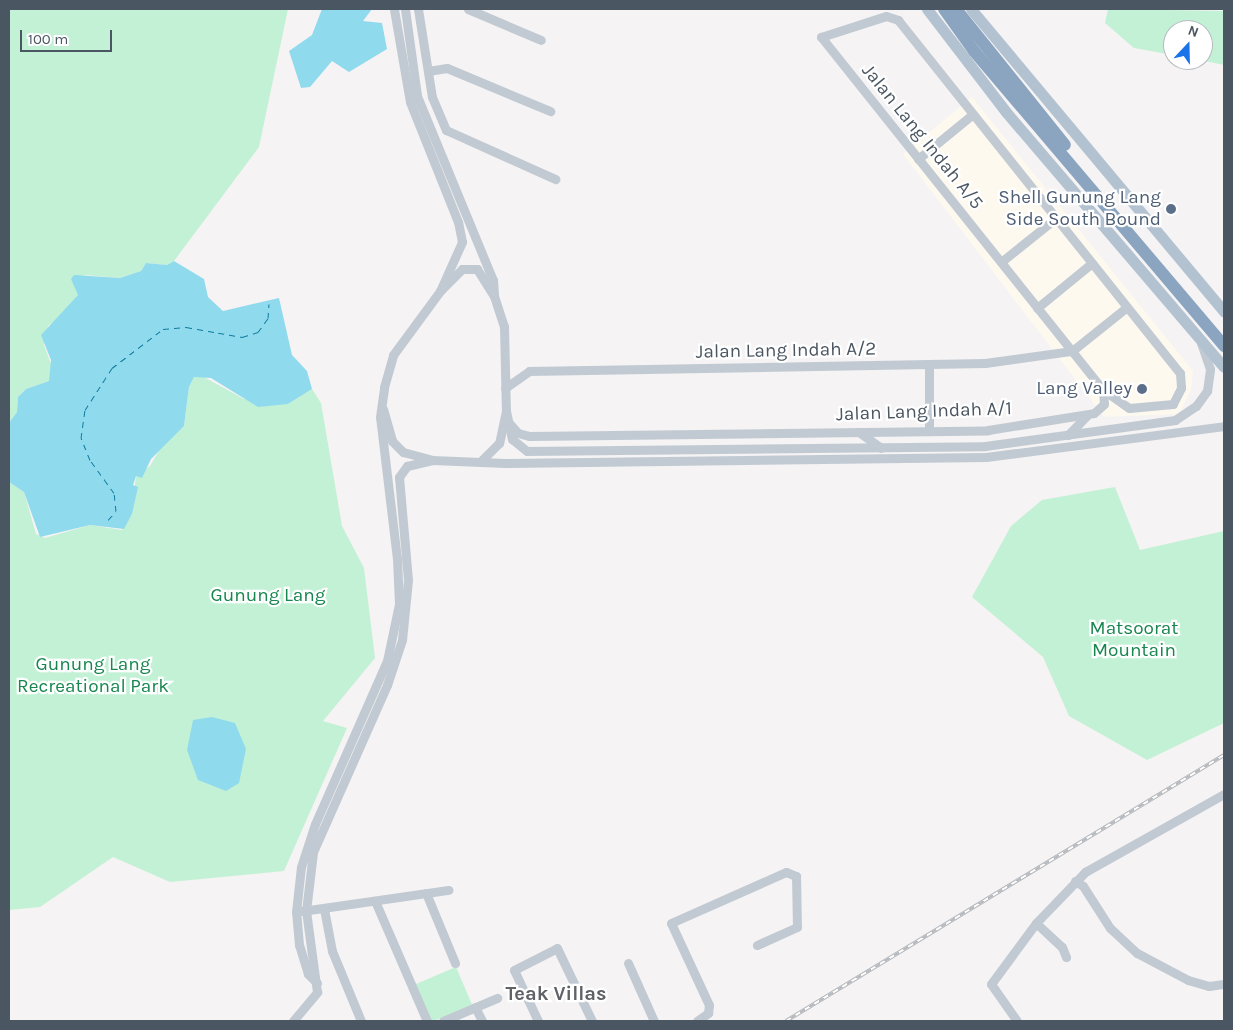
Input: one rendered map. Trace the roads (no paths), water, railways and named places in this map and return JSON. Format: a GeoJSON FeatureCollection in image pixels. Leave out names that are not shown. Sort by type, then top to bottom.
{"type":"FeatureCollection","features":[{"type":"Feature","properties":{"kind":"highway"},"geometry":{"type":"LineString","coordinates":[[944,9],[974,51],[1224,346]]}},
{"type":"Feature","properties":{"kind":"highway"},"geometry":{"type":"LineString","coordinates":[[956,9],[987,52],[1224,335]]}},
{"type":"Feature","properties":{"kind":"main road"},"geometry":{"type":"LineString","coordinates":[[927,9],[1006,112],[1224,368]]}},
{"type":"Feature","properties":{"kind":"main road"},"geometry":{"type":"LineString","coordinates":[[971,9],[1224,312]]}},
{"type":"Feature","properties":{"kind":"street"},"geometry":{"type":"LineString","coordinates":[[293,1021],[315,996],[317,983],[301,912],[305,849],[387,661],[394,634],[399,576],[380,418],[383,410],[384,387],[393,356],[440,291],[457,260],[462,238],[410,102],[394,9]]}},
{"type":"Feature","properties":{"kind":"street"},"geometry":{"type":"LineString","coordinates":[[405,9],[417,96],[493,280],[494,296]]}},
{"type":"Feature","properties":{"kind":"street"},"geometry":{"type":"LineString","coordinates":[[418,9],[433,103],[446,130],[555,179]]}},
{"type":"Feature","properties":{"kind":"street"},"geometry":{"type":"LineString","coordinates":[[468,9],[541,40]]}},
{"type":"Feature","properties":{"kind":"street","name":"Jalan Lang Indah A/5"},"geometry":{"type":"LineString","coordinates":[[973,114],[893,17],[821,37],[1103,390]]}},
{"type":"Feature","properties":{"kind":"street"},"geometry":{"type":"LineString","coordinates":[[428,71],[447,68],[550,111]]}},
{"type":"Feature","properties":{"kind":"street"},"geometry":{"type":"LineString","coordinates":[[918,159],[973,114],[1180,373],[1181,388],[1171,405],[1130,408],[1103,390]]}},
{"type":"Feature","properties":{"kind":"street"},"geometry":{"type":"LineString","coordinates":[[1001,262],[1056,218]]}},
{"type":"Feature","properties":{"kind":"street"},"geometry":{"type":"LineString","coordinates":[[1037,308],[1092,263]]}},
{"type":"Feature","properties":{"kind":"street"},"geometry":{"type":"LineString","coordinates":[[440,291],[462,269],[474,268],[482,272],[494,296],[504,326],[506,412],[499,443],[481,461]]}},
{"type":"Feature","properties":{"kind":"street"},"geometry":{"type":"LineString","coordinates":[[1072,351],[1127,307]]}},
{"type":"Feature","properties":{"kind":"street","name":"Jalan Lang Indah A/1"},"geometry":{"type":"LineString","coordinates":[[506,412],[512,439],[527,451],[985,446],[1182,417],[1203,398],[1210,383],[1210,369],[1200,339]]}},
{"type":"Feature","properties":{"kind":"street","name":"Jalan Lang Indah A/2"},"geometry":{"type":"LineString","coordinates":[[506,388],[528,370],[929,365],[985,363],[1072,351]]}},
{"type":"Feature","properties":{"kind":"street"},"geometry":{"type":"LineString","coordinates":[[929,365],[930,431]]}},
{"type":"Feature","properties":{"kind":"street"},"geometry":{"type":"LineString","coordinates":[[1068,435],[1087,415],[1103,406],[1103,390]]}},
{"type":"Feature","properties":{"kind":"street"},"geometry":{"type":"LineString","coordinates":[[383,410],[395,445],[432,460]]}},
{"type":"Feature","properties":{"kind":"street","name":"Jalan Lang Indah A/1"},"geometry":{"type":"LineString","coordinates":[[509,422],[518,433],[529,436],[988,430],[1087,415]]}},
{"type":"Feature","properties":{"kind":"street"},"geometry":{"type":"LineString","coordinates":[[301,912],[313,852],[387,685],[402,640],[408,580],[399,477],[407,466],[432,460],[566,464],[986,457],[1224,426]]}},
{"type":"Feature","properties":{"kind":"street"},"geometry":{"type":"LineString","coordinates":[[859,432],[881,448]]}},
{"type":"Feature","properties":{"kind":"street"},"geometry":{"type":"LineString","coordinates":[[1017,1021],[992,984],[1036,923],[1085,872],[1224,794]]}},
{"type":"Feature","properties":{"kind":"street"},"geometry":{"type":"LineString","coordinates":[[697,1021],[708,1012],[709,1005],[671,923],[786,872],[796,876],[797,927],[757,945]]}},
{"type":"Feature","properties":{"kind":"street"},"geometry":{"type":"LineString","coordinates":[[1075,881],[1083,886],[1110,928],[1137,953],[1188,980],[1210,987],[1224,984]]}},
{"type":"Feature","properties":{"kind":"street"},"geometry":{"type":"LineString","coordinates":[[301,912],[448,890]]}},
{"type":"Feature","properties":{"kind":"street"},"geometry":{"type":"LineString","coordinates":[[426,893],[455,963]]}},
{"type":"Feature","properties":{"kind":"street"},"geometry":{"type":"LineString","coordinates":[[375,901],[427,1021]]}},
{"type":"Feature","properties":{"kind":"street"},"geometry":{"type":"LineString","coordinates":[[324,909],[332,951],[361,1021]]}},
{"type":"Feature","properties":{"kind":"street"},"geometry":{"type":"LineString","coordinates":[[1036,923],[1062,947],[1066,958]]}},
{"type":"Feature","properties":{"kind":"street"},"geometry":{"type":"LineString","coordinates":[[537,1019],[514,970],[557,948],[592,1021]]}},
{"type":"Feature","properties":{"kind":"street"},"geometry":{"type":"LineString","coordinates":[[628,963],[654,1021]]}},
{"type":"Feature","properties":{"kind":"street"},"geometry":{"type":"LineString","coordinates":[[443,1021],[497,998]]}},
{"type":"Feature","properties":{"kind":"street"},"geometry":{"type":"LineString","coordinates":[[475,1007],[482,1021]]}},
{"type":"Feature","properties":{"kind":"water"},"geometry":{"type":"Polygon","coordinates":[[[322,9],[372,9],[363,21],[382,23],[387,49],[349,72],[332,61],[310,87],[301,88],[289,51],[312,35],[322,9]]]}},
{"type":"Feature","properties":{"kind":"water"},"geometry":{"type":"Polygon","coordinates":[[[174,261],[204,279],[208,297],[223,311],[279,298],[292,355],[307,371],[312,389],[288,404],[258,407],[211,378],[194,377],[189,387],[184,426],[151,459],[142,478],[136,476],[133,485],[138,487],[132,514],[124,529],[90,525],[40,537],[24,492],[9,482],[9,423],[17,412],[18,397],[26,389],[49,381],[51,360],[41,335],[78,295],[71,279],[74,275],[120,278],[141,271],[146,263],[167,265],[174,261]]]}},
{"type":"Feature","properties":{"kind":"water"},"geometry":{"type":"Polygon","coordinates":[[[212,717],[235,723],[246,749],[239,783],[226,791],[198,780],[187,750],[193,720],[212,717]]]}},
{"type":"Feature","properties":{"kind":"railway"},"geometry":{"type":"LineString","coordinates":[[786,1021],[1224,755]]}},
{"type":"Feature","properties":{"kind":"place","name":"Shell Gunung Lang Side South Bound"},"geometry":{"type":"Point","coordinates":[1171,209]}},
{"type":"Feature","properties":{"kind":"place","name":"Lang Valley"},"geometry":{"type":"Point","coordinates":[1142,389]}},
{"type":"Feature","properties":{"kind":"district","name":"Teak Villas"},"geometry":{"type":"Point","coordinates":[556,993]}},
{"type":"Feature","properties":{"kind":"park label","name":"Gunung Lang"},"geometry":{"type":"Point","coordinates":[268,596]}},
{"type":"Feature","properties":{"kind":"park label","name":"Matsoorat Mountain"},"geometry":{"type":"Point","coordinates":[1134,640]}},
{"type":"Feature","properties":{"kind":"park label","name":"Gunung Lang Recreational Park"},"geometry":{"type":"Point","coordinates":[93,676]}}]}
